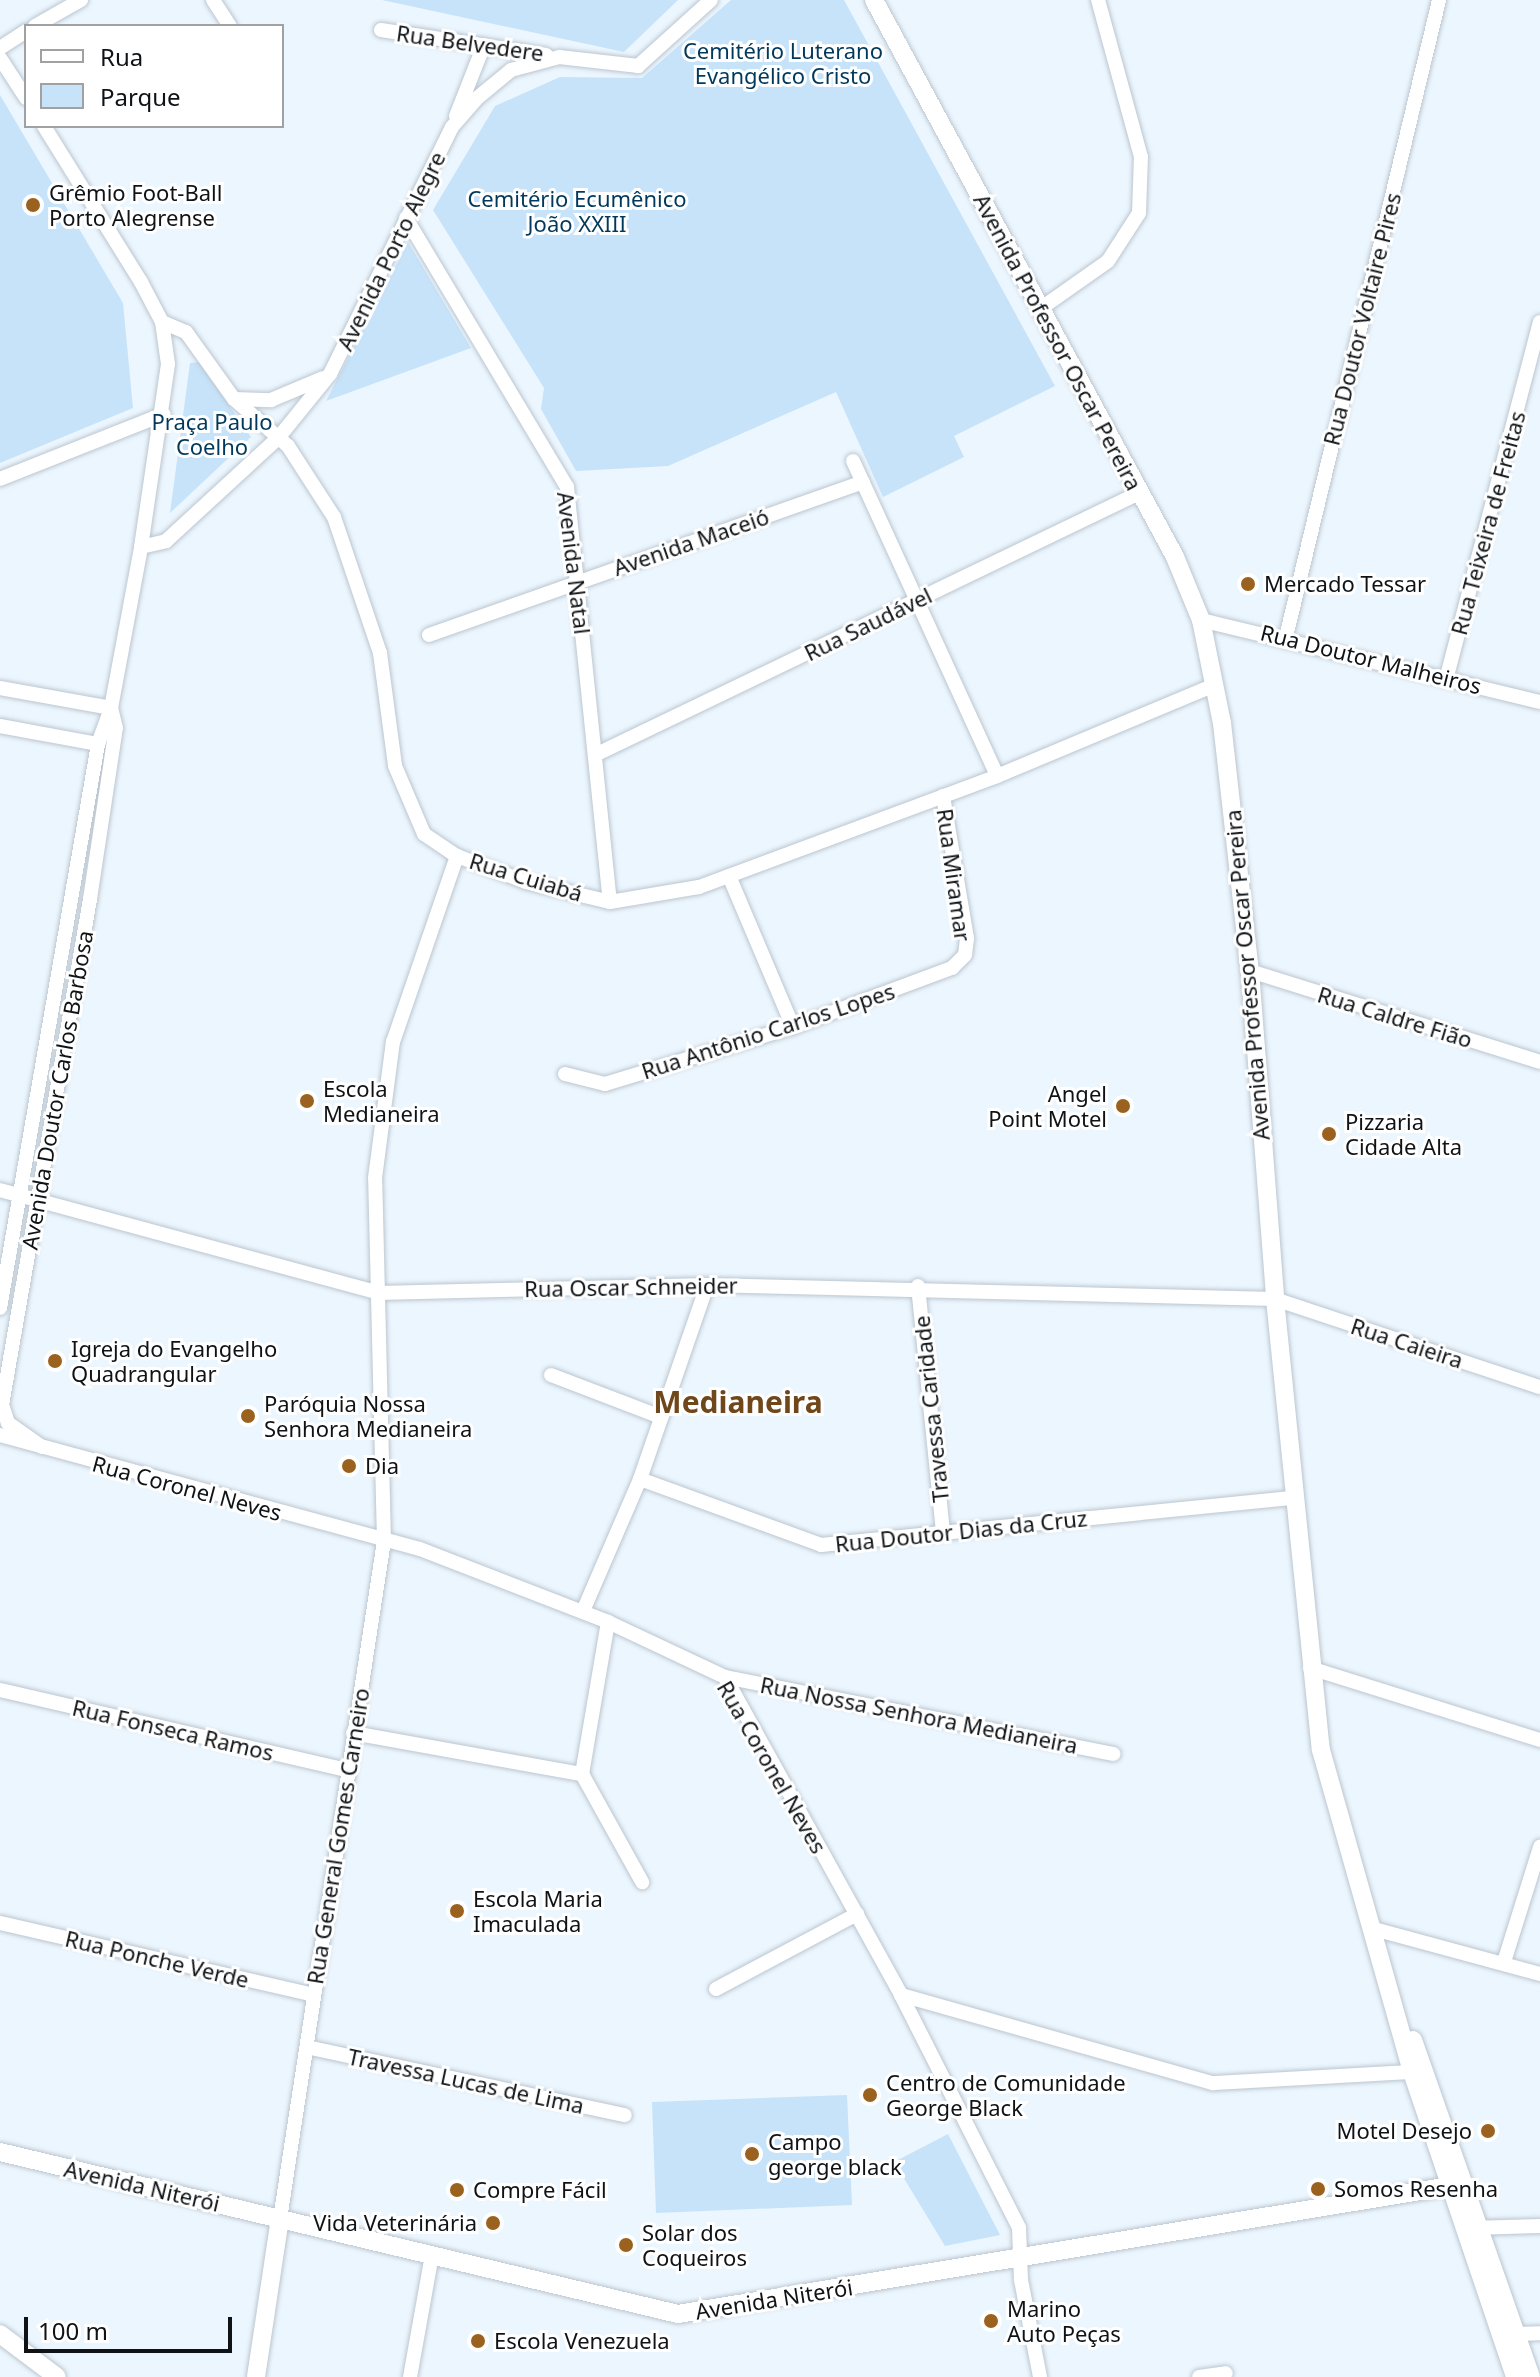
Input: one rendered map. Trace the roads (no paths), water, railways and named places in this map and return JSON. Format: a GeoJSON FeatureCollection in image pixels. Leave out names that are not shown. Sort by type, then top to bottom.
{"type":"FeatureCollection","features":[{"type":"Feature","properties":{"kind":"main road","name":"Avenida Professor Oscar Pereira"},"geometry":{"type":"LineString","coordinates":[[874,0],[1175,557],[1201,620],[1215,685],[1250,971],[1275,1299],[1310,1668],[1334,1804],[1402,2020],[1412,2072],[1455,2186],[1515,2377]]}},
{"type":"Feature","properties":{"kind":"main road","name":"Avenida Professor Oscar Pereira"},"geometry":{"type":"LineString","coordinates":[[1402,2020],[1423,2062],[1455,2186]]}},
{"type":"Feature","properties":{"kind":"main road","name":"Avenida Niterói"},"geometry":{"type":"LineString","coordinates":[[0,2152],[678,2314],[1023,2260],[1455,2186]]}},
{"type":"Feature","properties":{"kind":"main road","name":"Rua General Gomes Carneiro"},"geometry":{"type":"LineString","coordinates":[[256,2377],[280,2219]]}},
{"type":"Feature","properties":{"kind":"main road","name":"Avenida Professor Oscar Pereira"},"geometry":{"type":"LineString","coordinates":[[1469,2228],[1516,2334],[1531,2377]]}},
{"type":"Feature","properties":{"kind":"main road"},"geometry":{"type":"LineString","coordinates":[[0,2334],[57,2377]]}},
{"type":"Feature","properties":{"kind":"street"},"geometry":{"type":"LineString","coordinates":[[39,24],[81,0]]}},
{"type":"Feature","properties":{"kind":"street"},"geometry":{"type":"LineString","coordinates":[[213,0],[229,24]]}},
{"type":"Feature","properties":{"kind":"street","name":"Avenida Porto Alegre"},"geometry":{"type":"LineString","coordinates":[[452,127],[511,70],[559,57],[638,66],[711,0]]}},
{"type":"Feature","properties":{"kind":"street"},"geometry":{"type":"LineString","coordinates":[[1040,309],[1108,261],[1139,213],[1139,145],[1098,0]]}},
{"type":"Feature","properties":{"kind":"street","name":"Rua Doutor Voltaire Pires"},"geometry":{"type":"LineString","coordinates":[[1286,637],[1439,0]]}},
{"type":"Feature","properties":{"kind":"street","name":"Rua Belvedere"},"geometry":{"type":"LineString","coordinates":[[381,30],[559,57]]}},
{"type":"Feature","properties":{"kind":"street"},"geometry":{"type":"LineString","coordinates":[[0,48],[24,32]]}},
{"type":"Feature","properties":{"kind":"street","name":"Avenida Porto Alegre"},"geometry":{"type":"LineString","coordinates":[[141,547],[166,541],[279,437],[330,374],[452,127],[484,45]]}},
{"type":"Feature","properties":{"kind":"street"},"geometry":{"type":"LineString","coordinates":[[0,58],[24,95]]}},
{"type":"Feature","properties":{"kind":"street","name":"Avenida Doutor Carlos Barbosa"},"geometry":{"type":"LineString","coordinates":[[0,1308],[98,744],[111,708],[141,547],[164,414],[168,364],[162,322],[45,128]]}},
{"type":"Feature","properties":{"kind":"street","name":"Avenida Natal"},"geometry":{"type":"LineString","coordinates":[[406,218],[567,487],[610,902]]}},
{"type":"Feature","properties":{"kind":"street"},"geometry":{"type":"LineString","coordinates":[[162,322],[195,342],[234,399],[279,437]]}},
{"type":"Feature","properties":{"kind":"street","name":"Rua Teixeira de Freitas"},"geometry":{"type":"LineString","coordinates":[[1447,676],[1540,322]]}},
{"type":"Feature","properties":{"kind":"street","name":"Avenida Porto Alegre"},"geometry":{"type":"LineString","coordinates":[[234,399],[271,400],[330,374]]}},
{"type":"Feature","properties":{"kind":"street"},"geometry":{"type":"LineString","coordinates":[[0,479],[164,414]]}},
{"type":"Feature","properties":{"kind":"street","name":"Rua Cuiabá"},"geometry":{"type":"LineString","coordinates":[[279,437],[334,517],[380,653],[395,766],[406,801],[424,834],[457,856],[526,882],[610,902],[699,887],[997,776],[1215,685]]}},
{"type":"Feature","properties":{"kind":"street"},"geometry":{"type":"LineString","coordinates":[[853,461],[997,776]]}},
{"type":"Feature","properties":{"kind":"street","name":"Avenida Maceió"},"geometry":{"type":"LineString","coordinates":[[429,635],[863,482]]}},
{"type":"Feature","properties":{"kind":"street","name":"Rua Saudável"},"geometry":{"type":"LineString","coordinates":[[597,754],[1139,493]]}},
{"type":"Feature","properties":{"kind":"street","name":"Rua Doutor Malheiros"},"geometry":{"type":"LineString","coordinates":[[1201,620],[1286,637],[1540,702]]}},
{"type":"Feature","properties":{"kind":"street"},"geometry":{"type":"LineString","coordinates":[[0,688],[111,708]]}},
{"type":"Feature","properties":{"kind":"street","name":"Avenida Doutor Carlos Barbosa"},"geometry":{"type":"LineString","coordinates":[[48,1451],[8,1423],[2,1405],[116,728],[111,708]]}},
{"type":"Feature","properties":{"kind":"street"},"geometry":{"type":"LineString","coordinates":[[0,726],[98,744]]}},
{"type":"Feature","properties":{"kind":"street","name":"Rua Miramar"},"geometry":{"type":"LineString","coordinates":[[943,796],[967,938],[965,955]]}},
{"type":"Feature","properties":{"kind":"street","name":"Rua General Gomes Carneiro"},"geometry":{"type":"LineString","coordinates":[[280,2219],[384,1541],[375,1178],[393,1042],[457,856]]}},
{"type":"Feature","properties":{"kind":"street"},"geometry":{"type":"LineString","coordinates":[[729,876],[793,1027]]}},
{"type":"Feature","properties":{"kind":"street","name":"Rua Antônio Carlos Lopes"},"geometry":{"type":"LineString","coordinates":[[565,1074],[605,1084],[793,1027],[952,968],[965,955]]}},
{"type":"Feature","properties":{"kind":"street","name":"Rua Caldre Fião"},"geometry":{"type":"LineString","coordinates":[[1250,971],[1540,1062]]}},
{"type":"Feature","properties":{"kind":"street","name":"Rua Oscar Schneider"},"geometry":{"type":"LineString","coordinates":[[0,1190],[378,1293],[707,1285],[918,1286],[1275,1299]]}},
{"type":"Feature","properties":{"kind":"street"},"geometry":{"type":"LineString","coordinates":[[583,1611],[640,1479],[707,1285]]}},
{"type":"Feature","properties":{"kind":"street","name":"Travessa Caridade"},"geometry":{"type":"LineString","coordinates":[[918,1286],[943,1532]]}},
{"type":"Feature","properties":{"kind":"street","name":"Rua Caieira"},"geometry":{"type":"LineString","coordinates":[[1275,1299],[1540,1387]]}},
{"type":"Feature","properties":{"kind":"street"},"geometry":{"type":"LineString","coordinates":[[551,1375],[661,1417]]}},
{"type":"Feature","properties":{"kind":"street","name":"Rua Coronel Neves"},"geometry":{"type":"LineString","coordinates":[[0,1435],[48,1451],[420,1549],[583,1611],[725,1677],[901,1995],[1019,2228],[1023,2260],[1021,2280],[1040,2377]]}},
{"type":"Feature","properties":{"kind":"street","name":"Rua Doutor Dias da Cruz"},"geometry":{"type":"LineString","coordinates":[[640,1479],[821,1545],[1294,1498]]}},
{"type":"Feature","properties":{"kind":"street"},"geometry":{"type":"LineString","coordinates":[[608,1622],[582,1774],[642,1882]]}},
{"type":"Feature","properties":{"kind":"street"},"geometry":{"type":"LineString","coordinates":[[1310,1668],[1540,1740]]}},
{"type":"Feature","properties":{"kind":"street","name":"Rua Nossa Senhora Medianeira"},"geometry":{"type":"LineString","coordinates":[[725,1677],[1113,1754]]}},
{"type":"Feature","properties":{"kind":"street","name":"Rua Fonseca Ramos"},"geometry":{"type":"LineString","coordinates":[[0,1690],[347,1770]]}},
{"type":"Feature","properties":{"kind":"street"},"geometry":{"type":"LineString","coordinates":[[353,1733],[582,1774]]}},
{"type":"Feature","properties":{"kind":"street"},"geometry":{"type":"LineString","coordinates":[[1504,1962],[1540,1847]]}},
{"type":"Feature","properties":{"kind":"street"},"geometry":{"type":"LineString","coordinates":[[716,1989],[857,1914]]}},
{"type":"Feature","properties":{"kind":"street","name":"Rua Ponche Verde"},"geometry":{"type":"LineString","coordinates":[[0,1923],[314,1995]]}},
{"type":"Feature","properties":{"kind":"street"},"geometry":{"type":"LineString","coordinates":[[1374,1929],[1540,1974]]}},
{"type":"Feature","properties":{"kind":"street"},"geometry":{"type":"LineString","coordinates":[[901,1995],[1213,2083],[1412,2072]]}},
{"type":"Feature","properties":{"kind":"street","name":"Travessa Lucas de Lima"},"geometry":{"type":"LineString","coordinates":[[307,2047],[625,2115]]}},
{"type":"Feature","properties":{"kind":"street"},"geometry":{"type":"LineString","coordinates":[[1469,2228],[1540,2226]]}},
{"type":"Feature","properties":{"kind":"street"},"geometry":{"type":"LineString","coordinates":[[410,2377],[432,2255]]}},
{"type":"Feature","properties":{"kind":"street"},"geometry":{"type":"LineString","coordinates":[[1516,2334],[1540,2333]]}},
{"type":"Feature","properties":{"kind":"street"},"geometry":{"type":"LineString","coordinates":[[1199,2377],[1226,2373]]}},
{"type":"Feature","properties":{"kind":"place","name":"Grêmio Foot-Ball Porto Alegrense"},"geometry":{"type":"Point","coordinates":[33,205]}},
{"type":"Feature","properties":{"kind":"place","name":"Mercado Tessar"},"geometry":{"type":"Point","coordinates":[1248,584]}},
{"type":"Feature","properties":{"kind":"place","name":"Escola Medianeira"},"geometry":{"type":"Point","coordinates":[307,1101]}},
{"type":"Feature","properties":{"kind":"place","name":"Angel Point Motel"},"geometry":{"type":"Point","coordinates":[1123,1106]}},
{"type":"Feature","properties":{"kind":"place","name":"Pizzaria Cidade Alta"},"geometry":{"type":"Point","coordinates":[1329,1134]}},
{"type":"Feature","properties":{"kind":"place","name":"Igreja do Evangelho Quadrangular"},"geometry":{"type":"Point","coordinates":[55,1361]}},
{"type":"Feature","properties":{"kind":"place","name":"Paróquia Nossa Senhora Medianeira"},"geometry":{"type":"Point","coordinates":[248,1416]}},
{"type":"Feature","properties":{"kind":"place","name":"Dia"},"geometry":{"type":"Point","coordinates":[349,1466]}},
{"type":"Feature","properties":{"kind":"place","name":"Escola Maria Imaculada"},"geometry":{"type":"Point","coordinates":[457,1911]}},
{"type":"Feature","properties":{"kind":"place","name":"Centro de Comunidade George Black"},"geometry":{"type":"Point","coordinates":[870,2095]}},
{"type":"Feature","properties":{"kind":"place","name":"Motel Desejo"},"geometry":{"type":"Point","coordinates":[1488,2131]}},
{"type":"Feature","properties":{"kind":"place","name":"Campo george black"},"geometry":{"type":"Point","coordinates":[752,2154]}},
{"type":"Feature","properties":{"kind":"place","name":"Somos Resenha"},"geometry":{"type":"Point","coordinates":[1318,2189]}},
{"type":"Feature","properties":{"kind":"place","name":"Compre Fácil"},"geometry":{"type":"Point","coordinates":[457,2190]}},
{"type":"Feature","properties":{"kind":"place","name":"Vida Veterinária"},"geometry":{"type":"Point","coordinates":[493,2223]}},
{"type":"Feature","properties":{"kind":"place","name":"Solar dos Coqueiros"},"geometry":{"type":"Point","coordinates":[626,2245]}},
{"type":"Feature","properties":{"kind":"place","name":"Marino Auto Peças"},"geometry":{"type":"Point","coordinates":[991,2321]}},
{"type":"Feature","properties":{"kind":"place","name":"Escola Venezuela"},"geometry":{"type":"Point","coordinates":[478,2341]}},
{"type":"Feature","properties":{"kind":"district","name":"Medianeira"},"geometry":{"type":"Point","coordinates":[738,1402]}},
{"type":"Feature","properties":{"kind":"park label","name":"Cemitério Luterano Evangélico Cristo"},"geometry":{"type":"Point","coordinates":[783,62]}},
{"type":"Feature","properties":{"kind":"park label","name":"Cemitério Ecumênico João XXIII"},"geometry":{"type":"Point","coordinates":[577,210]}},
{"type":"Feature","properties":{"kind":"park label","name":"Praça Paulo Coelho"},"geometry":{"type":"Point","coordinates":[212,434]}}]}
